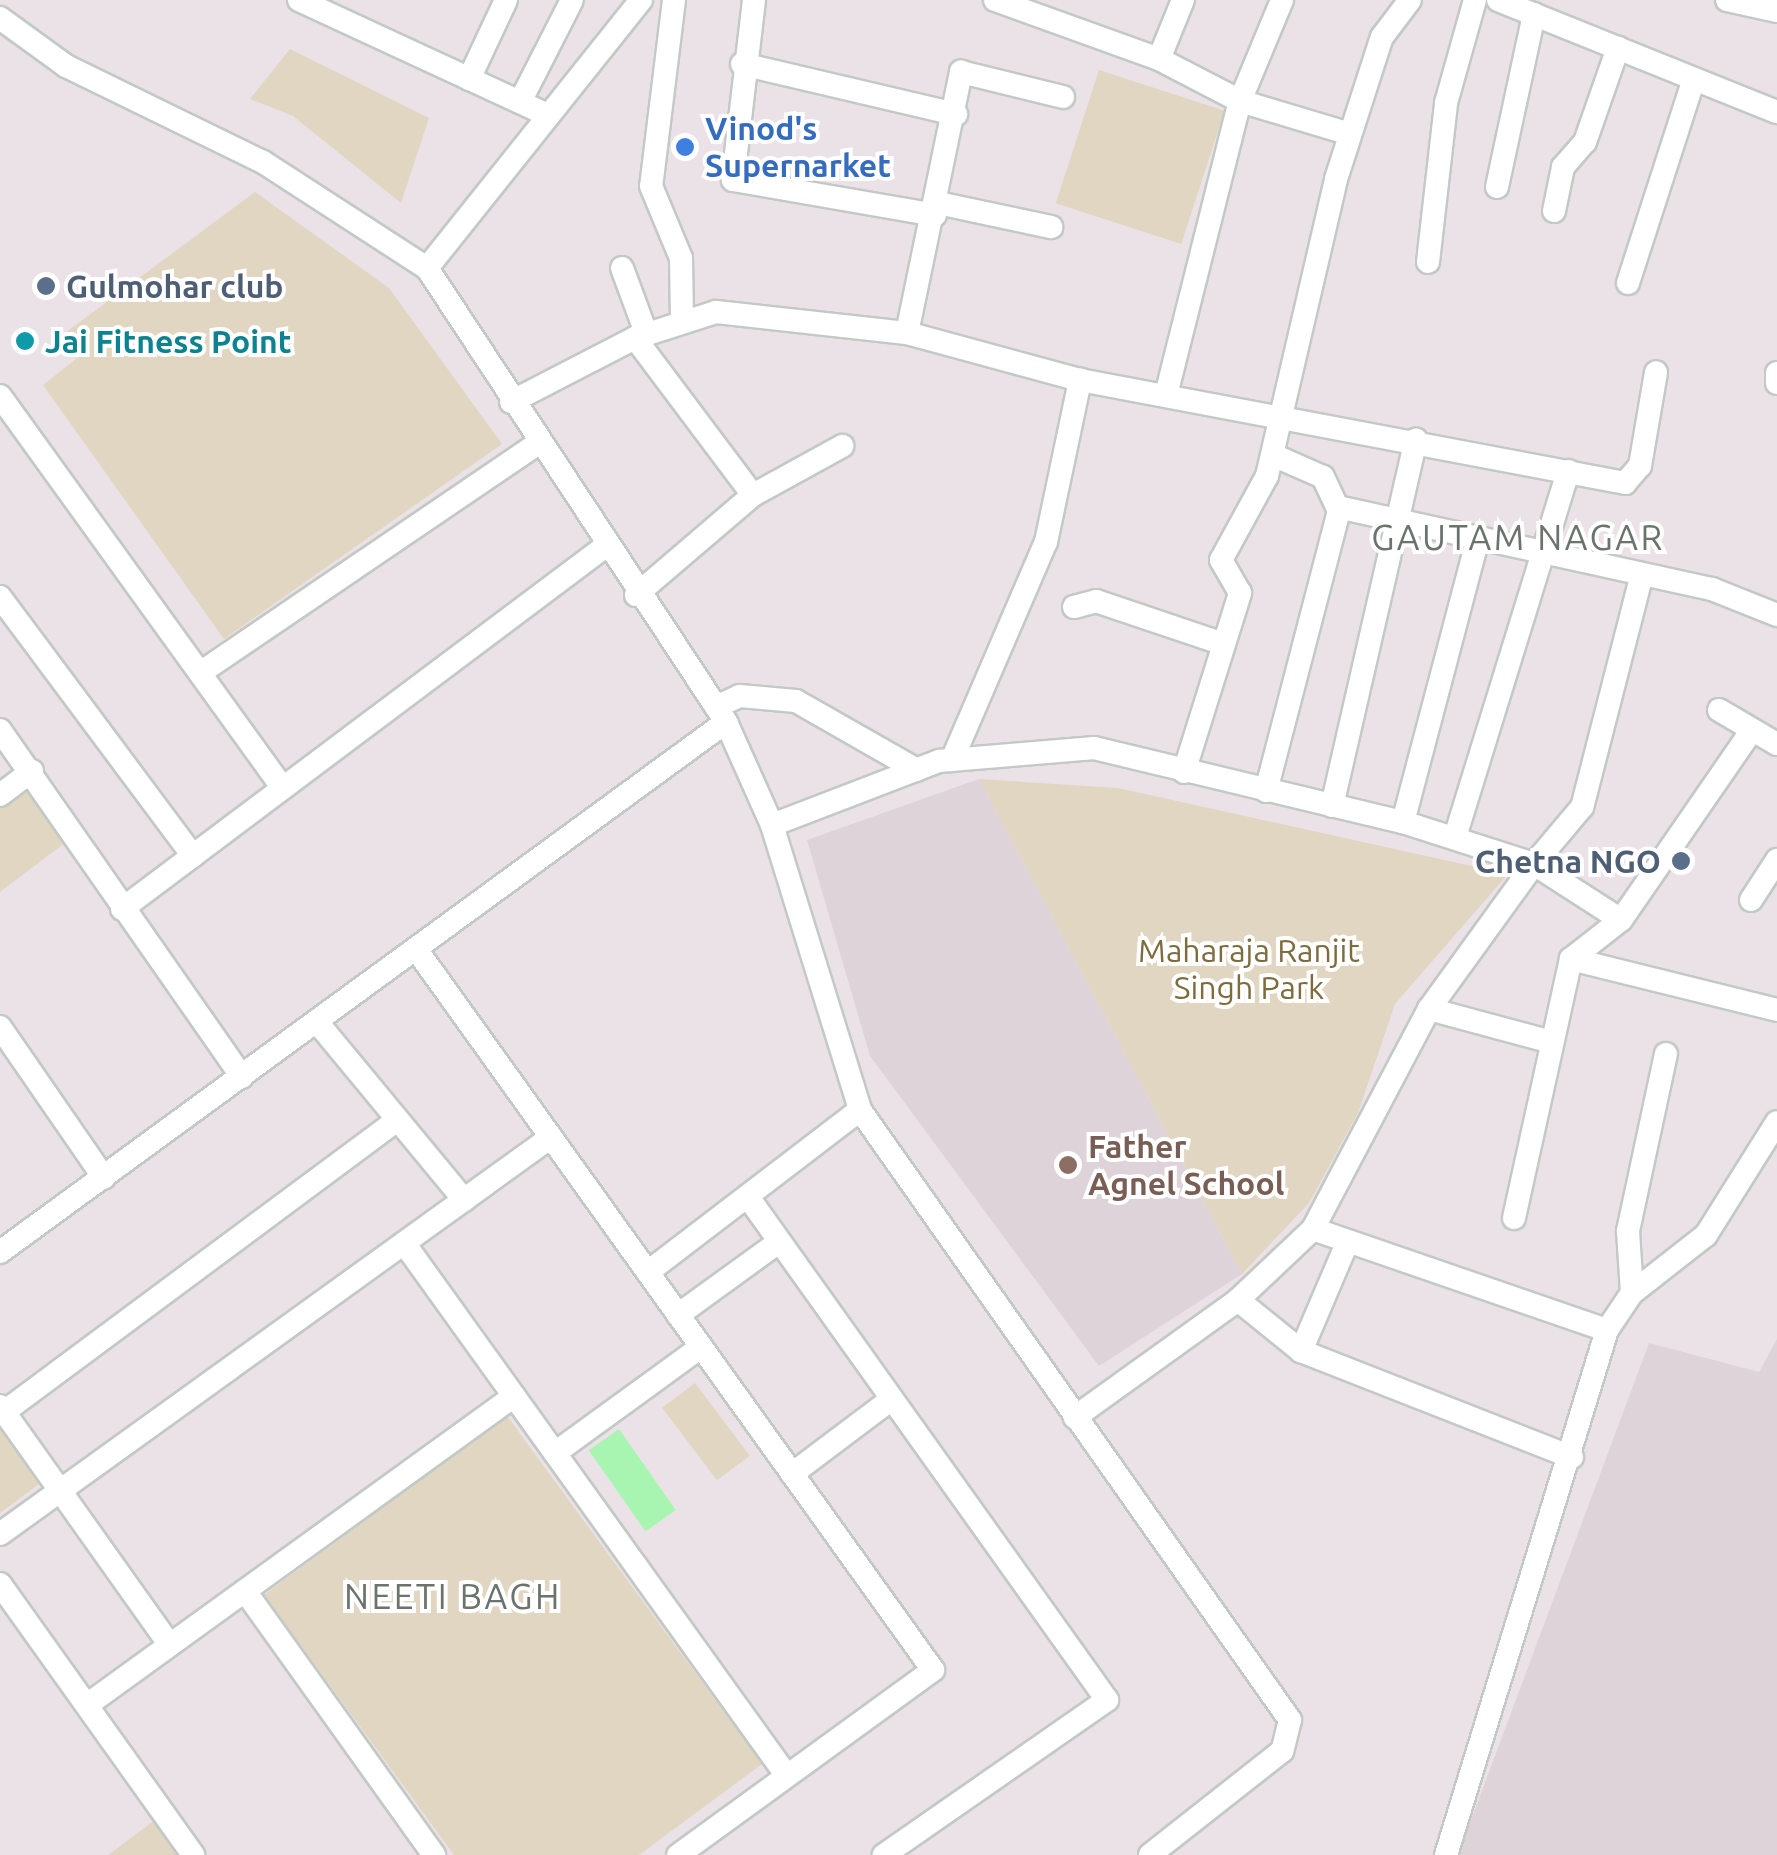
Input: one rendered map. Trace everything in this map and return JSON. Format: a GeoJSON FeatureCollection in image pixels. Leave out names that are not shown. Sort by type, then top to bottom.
{"type":"FeatureCollection","features":[{"type":"Feature","properties":{"kind":"street"},"geometry":{"type":"LineString","coordinates":[[299,0],[548,115]]}},
{"type":"Feature","properties":{"kind":"street"},"geometry":{"type":"LineString","coordinates":[[469,78],[506,0]]}},
{"type":"Feature","properties":{"kind":"street"},"geometry":{"type":"LineString","coordinates":[[520,102],[572,0]]}},
{"type":"Feature","properties":{"kind":"street"},"geometry":{"type":"LineString","coordinates":[[427,268],[641,0]]}},
{"type":"Feature","properties":{"kind":"street"},"geometry":{"type":"LineString","coordinates":[[674,0],[650,186],[681,258],[682,319]]}},
{"type":"Feature","properties":{"kind":"street"},"geometry":{"type":"LineString","coordinates":[[754,0],[742,64],[733,180],[1051,227]]}},
{"type":"Feature","properties":{"kind":"street"},"geometry":{"type":"LineString","coordinates":[[995,0],[1159,59],[1240,101],[1350,134]]}},
{"type":"Feature","properties":{"kind":"street"},"geometry":{"type":"LineString","coordinates":[[1159,59],[1183,0]]}},
{"type":"Feature","properties":{"kind":"street"},"geometry":{"type":"LineString","coordinates":[[1166,394],[1240,101],[1282,0]]}},
{"type":"Feature","properties":{"kind":"street"},"geometry":{"type":"LineString","coordinates":[[1184,772],[1240,593],[1221,560],[1273,455],[1350,134],[1382,37],[1410,0]]}},
{"type":"Feature","properties":{"kind":"street"},"geometry":{"type":"LineString","coordinates":[[1428,262],[1446,103],[1475,0]]}},
{"type":"Feature","properties":{"kind":"street"},"geometry":{"type":"LineString","coordinates":[[1498,0],[1777,112]]}},
{"type":"Feature","properties":{"kind":"street"},"geometry":{"type":"LineString","coordinates":[[1727,0],[1777,11]]}},
{"type":"Feature","properties":{"kind":"street"},"geometry":{"type":"LineString","coordinates":[[1497,187],[1534,14]]}},
{"type":"Feature","properties":{"kind":"street"},"geometry":{"type":"LineString","coordinates":[[0,18],[66,66],[263,162],[427,268],[603,548],[721,714],[772,825],[860,1110],[1290,1720],[1282,1751],[1150,1855]]}},
{"type":"Feature","properties":{"kind":"street"},"geometry":{"type":"LineString","coordinates":[[1554,210],[1563,167],[1584,142],[1618,48]]}},
{"type":"Feature","properties":{"kind":"street"},"geometry":{"type":"LineString","coordinates":[[742,64],[956,114]]}},
{"type":"Feature","properties":{"kind":"street"},"geometry":{"type":"LineString","coordinates":[[907,334],[956,114],[961,72],[1063,98]]}},
{"type":"Feature","properties":{"kind":"street"},"geometry":{"type":"LineString","coordinates":[[1628,283],[1694,79]]}},
{"type":"Feature","properties":{"kind":"street"},"geometry":{"type":"LineString","coordinates":[[622,268],[640,336],[754,495]]}},
{"type":"Feature","properties":{"kind":"street"},"geometry":{"type":"LineString","coordinates":[[511,402],[640,336],[682,319],[716,312],[907,334],[1080,380],[1633,480],[1656,372]]}},
{"type":"Feature","properties":{"kind":"street"},"geometry":{"type":"LineString","coordinates":[[1777,373],[1777,383]]}},
{"type":"Feature","properties":{"kind":"street"},"geometry":{"type":"LineString","coordinates":[[952,760],[1046,542],[1080,380]]}},
{"type":"Feature","properties":{"kind":"street"},"geometry":{"type":"LineString","coordinates":[[1,400],[283,788]]}},
{"type":"Feature","properties":{"kind":"street"},"geometry":{"type":"LineString","coordinates":[[1332,806],[1416,439]]}},
{"type":"Feature","properties":{"kind":"street"},"geometry":{"type":"LineString","coordinates":[[200,673],[538,443]]}},
{"type":"Feature","properties":{"kind":"street"},"geometry":{"type":"LineString","coordinates":[[636,595],[754,495],[842,446]]}},
{"type":"Feature","properties":{"kind":"street"},"geometry":{"type":"LineString","coordinates":[[1266,791],[1338,507],[1317,471],[1273,455]]}},
{"type":"Feature","properties":{"kind":"street"},"geometry":{"type":"LineString","coordinates":[[1456,837],[1568,470]]}},
{"type":"Feature","properties":{"kind":"street"},"geometry":{"type":"LineString","coordinates":[[1338,507],[1641,578],[1712,589],[1777,615]]}},
{"type":"Feature","properties":{"kind":"street"},"geometry":{"type":"LineString","coordinates":[[1403,822],[1478,538]]}},
{"type":"Feature","properties":{"kind":"street"},"geometry":{"type":"LineString","coordinates":[[122,910],[603,548]]}},
{"type":"Feature","properties":{"kind":"street"},"geometry":{"type":"LineString","coordinates":[[1076,1417],[1238,1300],[1313,1229],[1428,1009],[1534,864],[1582,807],[1641,578]]}},
{"type":"Feature","properties":{"kind":"street"},"geometry":{"type":"LineString","coordinates":[[0,596],[194,856]]}},
{"type":"Feature","properties":{"kind":"street"},"geometry":{"type":"LineString","coordinates":[[1074,607],[1096,601],[1224,644]]}},
{"type":"Feature","properties":{"kind":"street"},"geometry":{"type":"LineString","coordinates":[[0,1252],[416,949],[740,696],[796,701],[917,770]]}},
{"type":"Feature","properties":{"kind":"street"},"geometry":{"type":"LineString","coordinates":[[1719,710],[1777,744]]}},
{"type":"Feature","properties":{"kind":"street"},"geometry":{"type":"LineString","coordinates":[[0,730],[242,1077]]}},
{"type":"Feature","properties":{"kind":"street"},"geometry":{"type":"LineString","coordinates":[[1514,1218],[1571,959],[1621,920],[1752,730]]}},
{"type":"Feature","properties":{"kind":"street"},"geometry":{"type":"LineString","coordinates":[[772,825],[952,760],[1094,748],[1456,837],[1534,864],[1621,920]]}},
{"type":"Feature","properties":{"kind":"street"},"geometry":{"type":"LineString","coordinates":[[0,795],[32,771]]}},
{"type":"Feature","properties":{"kind":"street"},"geometry":{"type":"LineString","coordinates":[[1751,900],[1777,860]]}},
{"type":"Feature","properties":{"kind":"street"},"geometry":{"type":"LineString","coordinates":[[416,949],[932,1670],[678,1855]]}},
{"type":"Feature","properties":{"kind":"street"},"geometry":{"type":"LineString","coordinates":[[1571,959],[1777,1010]]}},
{"type":"Feature","properties":{"kind":"street"},"geometry":{"type":"LineString","coordinates":[[1428,1009],[1551,1042]]}},
{"type":"Feature","properties":{"kind":"street"},"geometry":{"type":"LineString","coordinates":[[316,1022],[394,1122],[464,1200]]}},
{"type":"Feature","properties":{"kind":"street"},"geometry":{"type":"LineString","coordinates":[[0,1027],[104,1178]]}},
{"type":"Feature","properties":{"kind":"street"},"geometry":{"type":"LineString","coordinates":[[1632,1293],[1628,1232],[1666,1054]]}},
{"type":"Feature","properties":{"kind":"street"},"geometry":{"type":"LineString","coordinates":[[648,1272],[860,1110]]}},
{"type":"Feature","properties":{"kind":"street"},"geometry":{"type":"LineString","coordinates":[[170,1645],[2,1409],[394,1122]]}},
{"type":"Feature","properties":{"kind":"street"},"geometry":{"type":"LineString","coordinates":[[1446,1855],[1572,1457],[1607,1330],[1632,1293],[1706,1235],[1777,1122]]}},
{"type":"Feature","properties":{"kind":"street"},"geometry":{"type":"LineString","coordinates":[[0,1534],[550,1137]]}},
{"type":"Feature","properties":{"kind":"street"},"geometry":{"type":"LineString","coordinates":[[748,1197],[890,1401],[1108,1700],[884,1855]]}},
{"type":"Feature","properties":{"kind":"street"},"geometry":{"type":"LineString","coordinates":[[1313,1229],[1607,1330]]}},
{"type":"Feature","properties":{"kind":"street"},"geometry":{"type":"LineString","coordinates":[[404,1242],[786,1776]]}},
{"type":"Feature","properties":{"kind":"street"},"geometry":{"type":"LineString","coordinates":[[678,1314],[779,1242]]}},
{"type":"Feature","properties":{"kind":"street"},"geometry":{"type":"LineString","coordinates":[[1300,1351],[1347,1242]]}},
{"type":"Feature","properties":{"kind":"street"},"geometry":{"type":"LineString","coordinates":[[1238,1300],[1300,1351],[1572,1457]]}},
{"type":"Feature","properties":{"kind":"street"},"geometry":{"type":"LineString","coordinates":[[555,1453],[701,1347]]}},
{"type":"Feature","properties":{"kind":"street"},"geometry":{"type":"LineString","coordinates":[[86,1705],[514,1396]]}},
{"type":"Feature","properties":{"kind":"street"},"geometry":{"type":"LineString","coordinates":[[792,1474],[890,1401]]}},
{"type":"Feature","properties":{"kind":"street"},"geometry":{"type":"LineString","coordinates":[[0,1584],[194,1855]]}},
{"type":"Feature","properties":{"kind":"street"},"geometry":{"type":"LineString","coordinates":[[245,1591],[434,1855]]}},
{"type":"Feature","properties":{"kind":"shaded area","name":"Father Agnel School"},"geometry":{"type":"Polygon","coordinates":[[[979,779],[1242,1274],[1099,1366],[870,1056],[807,840],[979,779]]]}},
{"type":"Feature","properties":{"kind":"shaded area"},"geometry":{"type":"Polygon","coordinates":[[[1777,1339],[1777,1855],[1458,1855],[1649,1343],[1759,1372],[1777,1339]]]}},
{"type":"Feature","properties":{"kind":"shaded area"},"geometry":{"type":"Polygon","coordinates":[[[619,1429],[676,1510],[645,1531],[589,1450],[619,1429]]]}},
{"type":"Feature","properties":{"kind":"green space"},"geometry":{"type":"Polygon","coordinates":[[[290,49],[429,118],[401,203],[293,116],[250,99],[290,49]]]}},
{"type":"Feature","properties":{"kind":"green space"},"geometry":{"type":"Polygon","coordinates":[[[1099,70],[1225,111],[1181,244],[1056,203],[1099,70]]]}},
{"type":"Feature","properties":{"kind":"green space"},"geometry":{"type":"Polygon","coordinates":[[[255,192],[389,288],[502,444],[224,639],[43,385],[81,355],[65,333],[255,192]]]}},
{"type":"Feature","properties":{"kind":"green space","name":"Maharaja Ranjit Singh Park"},"geometry":{"type":"Polygon","coordinates":[[[979,779],[1118,788],[1508,874],[1395,1004],[1358,1113],[1309,1203],[1242,1274],[979,779]]]}},
{"type":"Feature","properties":{"kind":"green space"},"geometry":{"type":"Polygon","coordinates":[[[31,780],[70,839],[0,892],[0,802],[31,780]]]}},
{"type":"Feature","properties":{"kind":"green space"},"geometry":{"type":"Polygon","coordinates":[[[695,1383],[750,1456],[717,1480],[662,1408],[695,1383]]]}},
{"type":"Feature","properties":{"kind":"green space"},"geometry":{"type":"Polygon","coordinates":[[[0,1416],[46,1479],[0,1513],[0,1416]]]}},
{"type":"Feature","properties":{"kind":"green space"},"geometry":{"type":"Polygon","coordinates":[[[507,1416],[762,1764],[639,1855],[454,1855],[264,1595],[507,1416]]]}},
{"type":"Feature","properties":{"kind":"green space"},"geometry":{"type":"Polygon","coordinates":[[[155,1820],[180,1855],[108,1855],[155,1820]]]}},
{"type":"Feature","properties":{"kind":"place","name":"Vinod's Supernarket"},"geometry":{"type":"Point","coordinates":[685,147]}},
{"type":"Feature","properties":{"kind":"place","name":"Gulmohar club"},"geometry":{"type":"Point","coordinates":[46,286]}},
{"type":"Feature","properties":{"kind":"place","name":"Jai Fitness Point"},"geometry":{"type":"Point","coordinates":[25,341]}},
{"type":"Feature","properties":{"kind":"place","name":"Chetna NGO"},"geometry":{"type":"Point","coordinates":[1681,861]}},
{"type":"Feature","properties":{"kind":"place","name":"Father Agnel School"},"geometry":{"type":"Point","coordinates":[1068,1165]}},
{"type":"Feature","properties":{"kind":"district","name":"GAUTAM NAGAR"},"geometry":{"type":"Point","coordinates":[1518,537]}},
{"type":"Feature","properties":{"kind":"district","name":"NEETI BAGH"},"geometry":{"type":"Point","coordinates":[453,1596]}}]}
